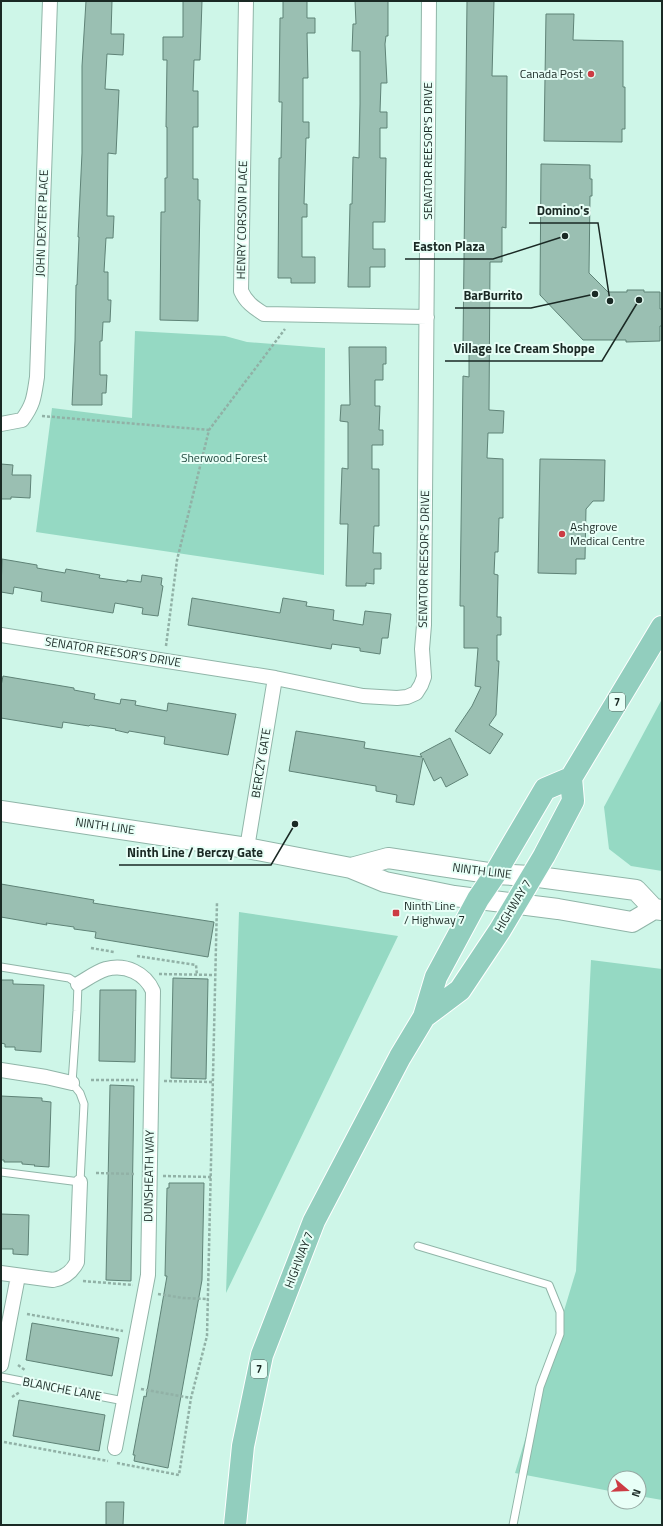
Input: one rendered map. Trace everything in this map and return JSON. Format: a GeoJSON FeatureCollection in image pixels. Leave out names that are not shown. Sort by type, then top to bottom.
{"type":"FeatureCollection","features":[{"type":"Feature","properties":{"kind":"main road","name":"7"},"geometry":{"type":"LineString","coordinates":[[571,778],[662,627]]}},
{"type":"Feature","properties":{"kind":"main road","name":"HIGHWAY 7"},"geometry":{"type":"LineString","coordinates":[[235,1525],[243,1446],[262,1354],[314,1221],[400,1057],[424,1017],[436,977],[478,899],[496,874],[545,789],[571,778],[573,801],[544,856],[516,903],[460,990],[424,1017]]}},
{"type":"Feature","properties":{"kind":"main road","name":"NINTH LINE"},"geometry":{"type":"LineString","coordinates":[[1,811],[247,848],[351,868],[385,882],[478,899],[558,909],[632,922],[658,910],[636,890],[532,876],[496,874],[388,858],[351,868]]}},
{"type":"Feature","properties":{"kind":"street","name":"JOHN DEXTER PLACE"},"geometry":{"type":"LineString","coordinates":[[26,415],[34,400],[37,377],[50,1]]}},
{"type":"Feature","properties":{"kind":"street","name":"HENRY CORSON PLACE"},"geometry":{"type":"LineString","coordinates":[[246,1],[241,290],[245,299],[252,307],[264,314],[427,318]]}},
{"type":"Feature","properties":{"kind":"street","name":"SENATOR REESOR'S DRIVE"},"geometry":{"type":"LineString","coordinates":[[1,635],[274,678],[363,696],[397,698],[407,697],[416,693],[424,677],[422,649],[424,625],[429,1]]}},
{"type":"Feature","properties":{"kind":"street"},"geometry":{"type":"LineString","coordinates":[[1,424],[22,420],[26,415]]}},
{"type":"Feature","properties":{"kind":"street","name":"BERCZY GATE"},"geometry":{"type":"LineString","coordinates":[[247,848],[274,678]]}},
{"type":"Feature","properties":{"kind":"street","name":"DUNSHEATH WAY"},"geometry":{"type":"LineString","coordinates":[[78,984],[107,969],[122,968],[135,970],[144,977],[150,984],[153,991],[148,1275],[124,1401],[109,1451]]}},
{"type":"Feature","properties":{"kind":"street"},"geometry":{"type":"LineString","coordinates":[[1,1070],[46,1077],[72,1083]]}},
{"type":"Feature","properties":{"kind":"street"},"geometry":{"type":"LineString","coordinates":[[1,1273],[53,1280],[60,1279],[73,1269],[77,1262],[80,1182]]}},
{"type":"Feature","properties":{"kind":"street"},"geometry":{"type":"LineString","coordinates":[[1,1365],[18,1276]]}},
{"type":"Feature","properties":{"kind":"lane"},"geometry":{"type":"LineString","coordinates":[[1,967],[69,978],[78,984],[72,1083],[80,1093],[84,1104],[80,1182],[1,1172]]}},
{"type":"Feature","properties":{"kind":"lane"},"geometry":{"type":"LineString","coordinates":[[418,1246],[549,1285],[560,1312],[560,1334],[540,1386],[514,1525]]}},
{"type":"Feature","properties":{"kind":"lane","name":"BLANCHE LANE"},"geometry":{"type":"LineString","coordinates":[[1,1377],[124,1401]]}},
{"type":"Feature","properties":{"kind":"path"},"geometry":{"type":"LineString","coordinates":[[164,660],[177,560],[209,430],[295,315]]}},
{"type":"Feature","properties":{"kind":"path"},"geometry":{"type":"LineString","coordinates":[[26,415],[209,430]]}},
{"type":"Feature","properties":{"kind":"path"},"geometry":{"type":"LineString","coordinates":[[4,1442],[179,1475],[191,1398],[207,1336],[216,902]]}},
{"type":"Feature","properties":{"kind":"path"},"geometry":{"type":"LineString","coordinates":[[91,948],[122,953]]}},
{"type":"Feature","properties":{"kind":"path"},"geometry":{"type":"LineString","coordinates":[[130,954],[196,965],[197,975]]}},
{"type":"Feature","properties":{"kind":"path"},"geometry":{"type":"LineString","coordinates":[[156,974],[215,975]]}},
{"type":"Feature","properties":{"kind":"path"},"geometry":{"type":"LineString","coordinates":[[91,1080],[142,1080]]}},
{"type":"Feature","properties":{"kind":"path"},"geometry":{"type":"LineString","coordinates":[[160,1080],[213,1082]]}},
{"type":"Feature","properties":{"kind":"path"},"geometry":{"type":"LineString","coordinates":[[96,1173],[141,1175]]}},
{"type":"Feature","properties":{"kind":"path"},"geometry":{"type":"LineString","coordinates":[[158,1176],[211,1177]]}},
{"type":"Feature","properties":{"kind":"path"},"geometry":{"type":"LineString","coordinates":[[83,1281],[135,1285]]}},
{"type":"Feature","properties":{"kind":"path"},"geometry":{"type":"LineString","coordinates":[[27,1314],[123,1331],[128,1337]]}},
{"type":"Feature","properties":{"kind":"path"},"geometry":{"type":"LineString","coordinates":[[18,1365],[28,1373]]}},
{"type":"Feature","properties":{"kind":"path"},"geometry":{"type":"LineString","coordinates":[[136,1388],[191,1398]]}},
{"type":"Feature","properties":{"kind":"path"},"geometry":{"type":"LineString","coordinates":[[12,1397],[24,1390]]}},
{"type":"Feature","properties":{"kind":"path"},"geometry":{"type":"LineString","coordinates":[[101,1460],[109,1451]]}},
{"type":"Feature","properties":{"kind":"green space","name":"Sherwood Forest"},"geometry":{"type":"Polygon","coordinates":[[[135,331],[225,336],[247,342],[325,348],[324,575],[36,532],[52,408],[132,418],[135,331]]]}},
{"type":"Feature","properties":{"kind":"green space"},"geometry":{"type":"Polygon","coordinates":[[[662,699],[662,871],[631,866],[609,849],[604,807],[662,699]]]}},
{"type":"Feature","properties":{"kind":"green space"},"geometry":{"type":"Polygon","coordinates":[[[239,912],[398,936],[226,1293],[239,912]]]}},
{"type":"Feature","properties":{"kind":"green space"},"geometry":{"type":"Polygon","coordinates":[[[591,960],[662,969],[662,1500],[647,1497],[647,1470],[607,1470],[607,1490],[515,1473],[576,1271],[591,960]]]}},
{"type":"Feature","properties":{"kind":"building"},"geometry":{"type":"Polygon","coordinates":[[[86,1],[112,1],[111,34],[124,34],[123,55],[107,54],[105,89],[119,90],[116,154],[108,153],[107,216],[114,216],[113,238],[106,238],[104,272],[108,272],[108,300],[111,300],[110,322],[103,322],[102,341],[100,341],[100,375],[107,375],[106,393],[102,393],[102,405],[72,405],[82,153],[82,66],[86,1]]]}},
{"type":"Feature","properties":{"kind":"building"},"geometry":{"type":"Polygon","coordinates":[[[183,1],[202,1],[200,60],[194,60],[193,91],[198,91],[198,127],[193,127],[193,179],[198,179],[198,200],[200,200],[198,321],[160,320],[161,212],[165,212],[165,178],[167,178],[167,60],[163,60],[163,37],[183,37],[183,1]]]}},
{"type":"Feature","properties":{"kind":"building"},"geometry":{"type":"Polygon","coordinates":[[[283,1],[307,1],[307,18],[315,18],[315,33],[307,33],[308,78],[303,78],[303,122],[309,122],[309,138],[306,138],[304,204],[307,204],[307,217],[302,217],[302,257],[315,257],[315,283],[291,283],[291,278],[278,278],[279,158],[281,158],[282,102],[279,102],[280,18],[283,18],[283,1]]]}},
{"type":"Feature","properties":{"kind":"building"},"geometry":{"type":"Polygon","coordinates":[[[355,1],[388,1],[388,36],[386,36],[385,44],[387,83],[381,83],[380,112],[387,112],[387,128],[380,128],[380,158],[386,158],[385,222],[373,222],[373,249],[385,249],[385,267],[370,267],[370,287],[348,287],[353,157],[359,158],[360,51],[352,51],[353,24],[356,24],[355,1]]]}},
{"type":"Feature","properties":{"kind":"building"},"geometry":{"type":"Polygon","coordinates":[[[467,1],[494,1],[492,76],[507,76],[506,228],[502,227],[502,262],[490,262],[489,410],[504,411],[503,433],[488,433],[487,458],[503,459],[503,518],[499,518],[498,552],[495,552],[494,574],[498,575],[497,617],[501,617],[501,635],[497,635],[497,661],[499,661],[496,715],[489,725],[503,734],[490,754],[455,731],[472,706],[481,687],[475,686],[478,648],[464,648],[464,606],[460,606],[463,376],[469,377],[469,344],[463,344],[467,1]]]}},
{"type":"Feature","properties":{"kind":"building"},"geometry":{"type":"Polygon","coordinates":[[[546,14],[574,14],[573,40],[623,41],[625,129],[622,129],[622,142],[544,141],[546,14]]]}},
{"type":"Feature","properties":{"kind":"building"},"geometry":{"type":"Polygon","coordinates":[[[541,164],[590,165],[592,196],[590,196],[589,273],[608,292],[644,290],[644,292],[660,292],[662,326],[660,326],[660,341],[626,342],[626,340],[583,340],[540,295],[541,164]]]}},
{"type":"Feature","properties":{"kind":"building"},"geometry":{"type":"Polygon","coordinates":[[[349,347],[386,347],[386,364],[383,364],[383,380],[375,380],[375,406],[380,406],[379,430],[383,430],[383,445],[372,445],[372,469],[379,469],[379,526],[374,526],[373,553],[381,553],[381,569],[374,569],[374,584],[366,583],[366,586],[346,586],[348,524],[340,524],[342,468],[348,469],[348,422],[340,421],[341,405],[350,405],[349,347]]]}},
{"type":"Feature","properties":{"kind":"building","name":"Ashgrove Medical Centre"},"geometry":{"type":"Polygon","coordinates":[[[540,459],[605,460],[604,501],[593,501],[586,509],[585,559],[576,559],[576,574],[538,573],[540,459]]]}},
{"type":"Feature","properties":{"kind":"building"},"geometry":{"type":"Polygon","coordinates":[[[1,464],[13,465],[12,475],[31,475],[30,498],[11,497],[11,499],[1,499],[1,464]]]}},
{"type":"Feature","properties":{"kind":"building"},"geometry":{"type":"Polygon","coordinates":[[[2,559],[37,565],[37,568],[65,573],[66,569],[100,575],[99,578],[127,582],[127,580],[141,582],[142,575],[162,578],[161,585],[163,586],[158,616],[142,614],[143,608],[115,603],[113,613],[41,601],[42,592],[14,587],[13,594],[1,592],[2,559]]]}},
{"type":"Feature","properties":{"kind":"building"},"geometry":{"type":"Polygon","coordinates":[[[192,598],[280,613],[283,598],[307,602],[306,606],[334,610],[333,620],[363,625],[365,611],[391,614],[388,638],[382,638],[380,654],[360,651],[360,648],[332,644],[331,649],[188,625],[192,598]]]}},
{"type":"Feature","properties":{"kind":"building"},"geometry":{"type":"Polygon","coordinates":[[[3,676],[74,688],[74,690],[95,694],[94,699],[120,704],[121,699],[136,701],[135,705],[167,711],[168,703],[236,714],[228,755],[164,744],[165,737],[129,731],[128,733],[115,730],[116,729],[63,722],[62,728],[1,718],[1,686],[3,676]]]}},
{"type":"Feature","properties":{"kind":"building"},"geometry":{"type":"Polygon","coordinates":[[[296,731],[365,742],[364,748],[422,757],[420,754],[450,738],[468,775],[446,787],[441,777],[434,781],[423,758],[414,805],[396,802],[397,795],[376,791],[376,786],[289,771],[296,731]]]}},
{"type":"Feature","properties":{"kind":"building"},"geometry":{"type":"Polygon","coordinates":[[[1,884],[94,900],[93,903],[214,922],[208,957],[95,938],[96,932],[74,929],[74,927],[46,923],[47,925],[1,917],[1,884]]]}},
{"type":"Feature","properties":{"kind":"building"},"geometry":{"type":"Polygon","coordinates":[[[173,978],[208,979],[206,1079],[171,1078],[173,978]]]}},
{"type":"Feature","properties":{"kind":"building"},"geometry":{"type":"Polygon","coordinates":[[[1,980],[13,980],[13,984],[44,985],[41,1052],[15,1050],[15,1047],[5,1047],[5,1044],[1,1043],[1,980]]]}},
{"type":"Feature","properties":{"kind":"building"},"geometry":{"type":"Polygon","coordinates":[[[100,990],[136,990],[135,1062],[99,1061],[100,990]]]}},
{"type":"Feature","properties":{"kind":"building"},"geometry":{"type":"Polygon","coordinates":[[[110,1085],[134,1086],[131,1281],[106,1280],[110,1085]]]}},
{"type":"Feature","properties":{"kind":"building"},"geometry":{"type":"Polygon","coordinates":[[[1,1096],[42,1098],[42,1101],[51,1102],[49,1167],[22,1164],[22,1162],[4,1162],[4,1160],[1,1160],[1,1096]]]}},
{"type":"Feature","properties":{"kind":"building"},"geometry":{"type":"Polygon","coordinates":[[[169,1183],[204,1183],[202,1280],[168,1468],[134,1461],[135,1455],[133,1455],[144,1396],[146,1397],[167,1276],[165,1276],[167,1188],[169,1188],[169,1183]]]}},
{"type":"Feature","properties":{"kind":"building"},"geometry":{"type":"Polygon","coordinates":[[[1,1214],[29,1215],[28,1255],[13,1254],[13,1249],[1,1249],[1,1214]]]}},
{"type":"Feature","properties":{"kind":"building"},"geometry":{"type":"Polygon","coordinates":[[[32,1323],[119,1338],[112,1376],[26,1360],[32,1323]]]}},
{"type":"Feature","properties":{"kind":"building"},"geometry":{"type":"Polygon","coordinates":[[[19,1400],[105,1415],[99,1451],[13,1436],[19,1400]]]}},
{"type":"Feature","properties":{"kind":"building"},"geometry":{"type":"Polygon","coordinates":[[[106,1502],[124,1502],[123,1525],[106,1525],[106,1502]]]}},
{"type":"Feature","properties":{"kind":"place","name":"Canada Post"},"geometry":{"type":"Point","coordinates":[591,74]}},
{"type":"Feature","properties":{"kind":"place","name":"Easton Plaza"},"geometry":{"type":"Point","coordinates":[565,236]}},
{"type":"Feature","properties":{"kind":"place","name":"BarBurrito"},"geometry":{"type":"Point","coordinates":[595,294]}},
{"type":"Feature","properties":{"kind":"place","name":"Village Ice Cream Shoppe"},"geometry":{"type":"Point","coordinates":[639,300]}},
{"type":"Feature","properties":{"kind":"place","name":"Domino's"},"geometry":{"type":"Point","coordinates":[610,301]}},
{"type":"Feature","properties":{"kind":"place","name":"Ashgrove Medical Centre"},"geometry":{"type":"Point","coordinates":[562,534]}},
{"type":"Feature","properties":{"kind":"place","name":"Ninth Line / Berczy Gate"},"geometry":{"type":"Point","coordinates":[295,824]}},
{"type":"Feature","properties":{"kind":"place","name":"Ninth Line / Highway 7"},"geometry":{"type":"Point","coordinates":[396,913]}}]}
